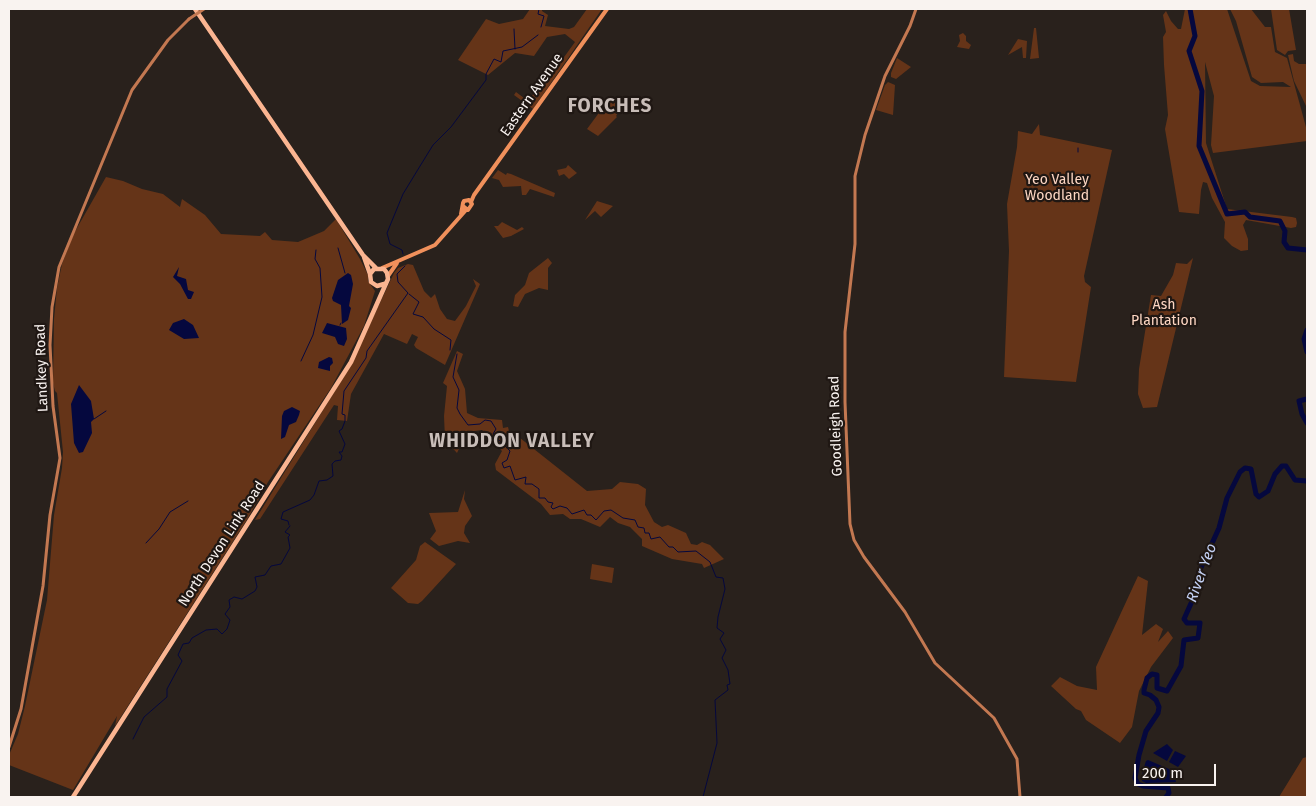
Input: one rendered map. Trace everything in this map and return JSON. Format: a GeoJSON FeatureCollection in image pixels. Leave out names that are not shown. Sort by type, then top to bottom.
{"type":"FeatureCollection","features":[{"type":"Feature","properties":{"kind":"highway"},"geometry":{"type":"LineString","coordinates":[[195,9],[363,255],[371,282],[375,285],[378,297]]}},
{"type":"Feature","properties":{"kind":"highway"},"geometry":{"type":"LineString","coordinates":[[363,255],[388,276],[384,284],[375,285]]}},
{"type":"Feature","properties":{"kind":"highway"},"geometry":{"type":"LineString","coordinates":[[370,274],[379,268]]}},
{"type":"Feature","properties":{"kind":"highway","name":"North Devon Link Road"},"geometry":{"type":"LineString","coordinates":[[73,797],[338,384],[361,342],[384,284]]}},
{"type":"Feature","properties":{"kind":"main road","name":"Eastern Avenue"},"geometry":{"type":"LineString","coordinates":[[470,201],[607,9]]}},
{"type":"Feature","properties":{"kind":"main road"},"geometry":{"type":"LineString","coordinates":[[379,268],[435,245],[460,216],[465,208],[464,201],[470,201],[472,207],[465,208]]}},
{"type":"Feature","properties":{"kind":"main road"},"geometry":{"type":"LineString","coordinates":[[388,276],[393,266],[403,259]]}},
{"type":"Feature","properties":{"kind":"street","name":"Landkey Road"},"geometry":{"type":"LineString","coordinates":[[9,747],[21,709],[41,596],[50,514],[59,467],[59,444],[53,406],[50,345],[52,307],[59,267],[132,90],[168,40],[189,19],[204,9]]}},
{"type":"Feature","properties":{"kind":"street","name":"Goodleigh Road"},"geometry":{"type":"LineString","coordinates":[[916,9],[910,26],[885,76],[865,135],[855,176],[855,244],[845,332],[844,402],[850,524],[854,540],[864,557],[905,612],[935,663],[994,718],[1017,759],[1020,797]]}},
{"type":"Feature","properties":{"kind":"green space"},"geometry":{"type":"Polygon","coordinates":[[[530,9],[542,9],[548,15],[545,26],[569,29],[574,27],[587,9],[602,9],[533,109],[514,95],[516,92],[528,101],[535,92],[538,93],[575,42],[565,34],[547,37],[534,56],[515,53],[488,75],[458,60],[486,19],[499,24],[523,19],[530,9]]]}},
{"type":"Feature","properties":{"kind":"green space"},"geometry":{"type":"Polygon","coordinates":[[[1185,9],[1227,9],[1251,81],[1260,86],[1291,87],[1283,82],[1261,83],[1252,77],[1236,21],[1230,9],[1251,9],[1265,27],[1271,27],[1275,52],[1287,58],[1307,131],[1307,141],[1213,153],[1211,145],[1214,96],[1205,62],[1206,143],[1227,209],[1296,218],[1296,227],[1291,228],[1246,220],[1243,225],[1248,239],[1248,250],[1241,251],[1224,238],[1225,222],[1212,198],[1207,183],[1203,182],[1199,214],[1179,212],[1165,129],[1168,115],[1163,37],[1166,32],[1163,15],[1166,11],[1171,21],[1178,29],[1181,29],[1185,9]]]}},
{"type":"Feature","properties":{"kind":"green space"},"geometry":{"type":"Polygon","coordinates":[[[1271,9],[1289,9],[1296,50],[1288,51],[1285,55],[1277,50],[1271,9]]]}},
{"type":"Feature","properties":{"kind":"green space"},"geometry":{"type":"Polygon","coordinates":[[[1034,28],[1036,28],[1039,58],[1030,59],[1034,28]]]}},
{"type":"Feature","properties":{"kind":"green space"},"geometry":{"type":"Polygon","coordinates":[[[963,33],[966,36],[966,41],[971,45],[969,49],[957,47],[960,41],[959,35],[963,33]]]}},
{"type":"Feature","properties":{"kind":"green space"},"geometry":{"type":"Polygon","coordinates":[[[1018,39],[1027,41],[1026,58],[1023,58],[1022,47],[1008,55],[1018,39]]]}},
{"type":"Feature","properties":{"kind":"green space"},"geometry":{"type":"Polygon","coordinates":[[[1293,54],[1294,61],[1299,64],[1307,64],[1307,108],[1294,81],[1288,55],[1293,54]]]}},
{"type":"Feature","properties":{"kind":"green space"},"geometry":{"type":"Polygon","coordinates":[[[897,58],[911,67],[896,79],[891,77],[891,73],[897,58]]]}},
{"type":"Feature","properties":{"kind":"green space"},"geometry":{"type":"Polygon","coordinates":[[[888,82],[895,85],[893,115],[876,110],[885,85],[888,82]]]}},
{"type":"Feature","properties":{"kind":"green space"},"geometry":{"type":"Polygon","coordinates":[[[611,96],[624,104],[617,117],[598,136],[587,129],[604,106],[601,103],[603,101],[606,103],[611,96]]]}},
{"type":"Feature","properties":{"kind":"green space","name":"Yeo Valley Woodland"},"geometry":{"type":"Polygon","coordinates":[[[1039,124],[1040,135],[1112,150],[1084,276],[1085,282],[1091,287],[1076,382],[1004,377],[1009,251],[1007,204],[1018,131],[1032,134],[1039,124]]]}},
{"type":"Feature","properties":{"kind":"green space"},"geometry":{"type":"Polygon","coordinates":[[[568,165],[577,173],[569,179],[564,174],[559,176],[557,170],[566,168],[568,165]]]}},
{"type":"Feature","properties":{"kind":"green space"},"geometry":{"type":"Polygon","coordinates":[[[498,170],[506,175],[507,173],[511,174],[555,193],[554,197],[530,189],[526,195],[522,195],[521,186],[503,187],[499,180],[492,178],[498,170]]]}},
{"type":"Feature","properties":{"kind":"green space"},"geometry":{"type":"Polygon","coordinates":[[[106,177],[163,194],[180,207],[182,199],[205,215],[221,234],[260,236],[265,232],[272,240],[298,242],[324,231],[336,219],[360,259],[368,275],[368,281],[375,291],[364,326],[331,388],[268,482],[248,518],[115,726],[117,716],[73,790],[9,765],[9,755],[18,734],[25,706],[47,600],[54,515],[62,468],[63,452],[57,393],[53,383],[54,319],[57,288],[62,264],[73,235],[106,177]]]}},
{"type":"Feature","properties":{"kind":"green space"},"geometry":{"type":"Polygon","coordinates":[[[597,201],[613,206],[601,217],[595,211],[585,220],[597,201]]]}},
{"type":"Feature","properties":{"kind":"green space"},"geometry":{"type":"Polygon","coordinates":[[[502,222],[517,230],[522,227],[524,229],[503,238],[494,226],[498,226],[502,222]]]}},
{"type":"Feature","properties":{"kind":"green space"},"geometry":{"type":"Polygon","coordinates":[[[548,258],[552,263],[548,268],[548,290],[539,288],[525,294],[518,307],[513,306],[515,295],[525,285],[529,273],[548,258]]]}},
{"type":"Feature","properties":{"kind":"green space","name":"Ash Plantation"},"geometry":{"type":"Polygon","coordinates":[[[1193,258],[1157,407],[1143,408],[1138,394],[1139,369],[1151,295],[1161,296],[1173,275],[1176,263],[1187,264],[1193,258]]]}},
{"type":"Feature","properties":{"kind":"green space"},"geometry":{"type":"Polygon","coordinates":[[[408,264],[413,265],[424,291],[431,298],[435,294],[440,309],[447,319],[455,321],[466,306],[476,286],[473,279],[480,284],[445,365],[416,348],[414,345],[418,337],[412,334],[407,344],[384,334],[351,394],[347,421],[337,420],[338,406],[334,405],[260,519],[255,520],[349,368],[394,273],[398,268],[408,264]]]}},
{"type":"Feature","properties":{"kind":"green space"},"geometry":{"type":"Polygon","coordinates":[[[457,351],[463,354],[457,371],[465,389],[467,413],[478,418],[502,420],[503,428],[508,427],[510,435],[515,434],[587,491],[612,489],[620,482],[638,484],[646,489],[645,505],[654,522],[662,527],[668,525],[686,533],[691,544],[697,545],[702,542],[710,545],[724,559],[704,568],[702,564],[672,559],[642,546],[642,539],[630,527],[618,523],[610,517],[600,527],[581,519],[570,519],[563,514],[550,515],[541,504],[496,470],[495,464],[502,451],[482,430],[467,432],[457,453],[445,440],[444,416],[447,386],[443,383],[457,351]]]}},
{"type":"Feature","properties":{"kind":"green space"},"geometry":{"type":"Polygon","coordinates":[[[465,490],[464,499],[472,516],[465,526],[464,533],[470,543],[458,541],[439,546],[430,539],[436,531],[429,513],[458,512],[465,490]]]}},
{"type":"Feature","properties":{"kind":"green space"},"geometry":{"type":"Polygon","coordinates":[[[425,542],[456,564],[422,601],[418,604],[408,603],[391,588],[416,560],[420,546],[425,542]]]}},
{"type":"Feature","properties":{"kind":"green space"},"geometry":{"type":"Polygon","coordinates":[[[592,564],[614,568],[612,583],[590,579],[592,564]]]}},
{"type":"Feature","properties":{"kind":"green space"},"geometry":{"type":"Polygon","coordinates":[[[1138,576],[1148,581],[1142,635],[1156,624],[1163,629],[1158,642],[1168,631],[1173,638],[1151,667],[1139,691],[1132,727],[1120,743],[1086,720],[1081,711],[1076,709],[1051,686],[1060,677],[1077,686],[1097,690],[1096,667],[1138,576]]]}},
{"type":"Feature","properties":{"kind":"green space"},"geometry":{"type":"Polygon","coordinates":[[[1307,757],[1307,797],[1279,797],[1303,758],[1307,757]]]}},
{"type":"Feature","properties":{"kind":"shaded area"},"geometry":{"type":"Polygon","coordinates":[[[179,267],[177,276],[186,279],[188,290],[194,292],[191,299],[188,299],[180,284],[173,277],[179,267]]]}},
{"type":"Feature","properties":{"kind":"shaded area"},"geometry":{"type":"Polygon","coordinates":[[[348,273],[351,275],[353,284],[349,306],[351,308],[348,320],[342,324],[341,305],[333,301],[332,298],[338,280],[348,273]]]}},
{"type":"Feature","properties":{"kind":"shaded area"},"geometry":{"type":"Polygon","coordinates":[[[184,319],[193,325],[199,338],[184,339],[169,330],[173,323],[184,319]]]}},
{"type":"Feature","properties":{"kind":"shaded area"},"geometry":{"type":"Polygon","coordinates":[[[327,323],[346,328],[347,339],[344,346],[338,344],[335,337],[322,333],[327,323]]]}},
{"type":"Feature","properties":{"kind":"shaded area"},"geometry":{"type":"Polygon","coordinates":[[[329,357],[332,358],[333,363],[330,366],[330,371],[318,368],[319,362],[329,357]]]}},
{"type":"Feature","properties":{"kind":"shaded area"},"geometry":{"type":"Polygon","coordinates":[[[79,385],[91,401],[94,419],[91,422],[92,433],[83,452],[79,453],[74,443],[71,404],[79,385]]]}},
{"type":"Feature","properties":{"kind":"shaded area"},"geometry":{"type":"Polygon","coordinates":[[[292,407],[300,411],[299,415],[296,422],[289,425],[285,437],[281,439],[282,416],[284,411],[292,407]]]}},
{"type":"Feature","properties":{"kind":"shaded area"},"geometry":{"type":"Polygon","coordinates":[[[1167,744],[1173,750],[1167,761],[1153,753],[1167,744]]]}},
{"type":"Feature","properties":{"kind":"shaded area"},"geometry":{"type":"Polygon","coordinates":[[[1175,751],[1186,756],[1178,767],[1169,762],[1175,751]]]}},
{"type":"Feature","properties":{"kind":"shaded area"},"geometry":{"type":"Polygon","coordinates":[[[1148,760],[1169,769],[1174,774],[1176,782],[1146,783],[1142,781],[1143,770],[1148,760]]]}},
{"type":"Feature","properties":{"kind":"waterway"},"geometry":{"type":"LineString","coordinates":[[539,9],[538,14],[544,16],[541,27]]}},
{"type":"Feature","properties":{"kind":"waterway","name":"River Yeo"},"geometry":{"type":"LineString","coordinates":[[1190,9],[1195,36],[1189,51],[1202,91],[1199,146],[1227,214],[1245,212],[1250,217],[1280,221],[1285,231],[1284,242],[1288,248],[1307,250]]}},
{"type":"Feature","properties":{"kind":"waterway"},"geometry":{"type":"LineString","coordinates":[[514,29],[515,49]]}},
{"type":"Feature","properties":{"kind":"waterway"},"geometry":{"type":"LineString","coordinates":[[403,254],[402,250],[390,244],[387,233],[403,194],[433,145],[451,127],[486,80],[486,74],[494,59],[501,62],[503,51],[522,47],[538,35]]}},
{"type":"Feature","properties":{"kind":"waterway"},"geometry":{"type":"LineString","coordinates":[[338,248],[345,273]]}},
{"type":"Feature","properties":{"kind":"waterway"},"geometry":{"type":"LineString","coordinates":[[301,361],[313,335],[322,297],[320,268],[315,259],[316,250]]}},
{"type":"Feature","properties":{"kind":"waterway"},"geometry":{"type":"LineString","coordinates":[[289,525],[288,521],[281,519],[283,512],[310,500],[319,481],[327,480],[333,476],[332,464],[335,461],[341,460],[342,456],[339,452],[342,452],[345,444],[339,431],[342,429],[345,421],[345,415],[342,414],[344,391],[366,358],[367,351],[408,293],[398,282],[397,274],[405,266]]}},
{"type":"Feature","properties":{"kind":"waterway"},"geometry":{"type":"LineString","coordinates":[[409,294],[419,302],[413,314],[423,317],[434,329],[451,340],[450,350]]}},
{"type":"Feature","properties":{"kind":"waterway","name":"River Yeo"},"geometry":{"type":"LineString","coordinates":[[1307,330],[1304,339],[1307,352]]}},
{"type":"Feature","properties":{"kind":"waterway"},"geometry":{"type":"LineString","coordinates":[[457,354],[453,377],[459,390],[457,408],[468,425],[480,424],[485,420],[491,421],[496,429],[493,434],[510,451],[507,460],[502,463],[504,468],[510,466],[515,480],[526,477],[525,484],[532,484],[539,489],[539,498],[545,498],[548,502],[553,503],[551,507],[553,509],[560,506],[567,508],[572,514],[584,510],[587,515],[591,515],[596,520],[604,511],[611,510],[623,518],[635,520],[638,527],[644,528],[645,533],[649,533],[651,539],[660,537],[669,547],[673,547],[678,552],[696,551],[710,562],[716,577],[723,578],[725,589],[717,628],[724,633],[720,639],[726,650],[722,658],[728,670],[730,684],[727,685],[728,690],[715,700],[717,743],[703,797]]}},
{"type":"Feature","properties":{"kind":"waterway","name":"River Yeo"},"geometry":{"type":"LineString","coordinates":[[1307,399],[1299,401],[1302,414],[1307,423]]}},
{"type":"Feature","properties":{"kind":"waterway"},"geometry":{"type":"LineString","coordinates":[[94,419],[106,411]]}},
{"type":"Feature","properties":{"kind":"waterway","name":"River Yeo"},"geometry":{"type":"LineString","coordinates":[[1166,797],[1169,793],[1168,788],[1143,786],[1138,784],[1135,778],[1146,731],[1158,713],[1159,707],[1156,700],[1144,693],[1144,690],[1147,678],[1152,674],[1157,675],[1157,688],[1167,691],[1181,666],[1184,640],[1198,638],[1200,623],[1187,623],[1184,619],[1197,590],[1199,572],[1219,528],[1227,498],[1240,472],[1245,468],[1251,469],[1256,494],[1259,497],[1268,491],[1275,474],[1282,466],[1286,466],[1295,480],[1307,481]]}},
{"type":"Feature","properties":{"kind":"waterway"},"geometry":{"type":"LineString","coordinates":[[146,543],[159,529],[170,512],[188,501]]}},
{"type":"Feature","properties":{"kind":"waterway"},"geometry":{"type":"LineString","coordinates":[[133,739],[144,717],[167,697],[167,689],[182,661],[178,655],[183,644],[189,643],[192,638],[206,630],[217,629],[222,634],[227,629],[230,620],[225,614],[230,607],[229,600],[234,597],[242,599],[255,591],[257,587],[255,577],[265,575],[271,566],[281,564],[290,548],[288,537],[290,535],[285,532],[290,526]]}},
{"type":"Feature","properties":{"kind":"district","name":"FORCHES"},"geometry":{"type":"Point","coordinates":[610,107]}},
{"type":"Feature","properties":{"kind":"district","name":"WHIDDON VALLEY"},"geometry":{"type":"Point","coordinates":[512,442]}}]}
